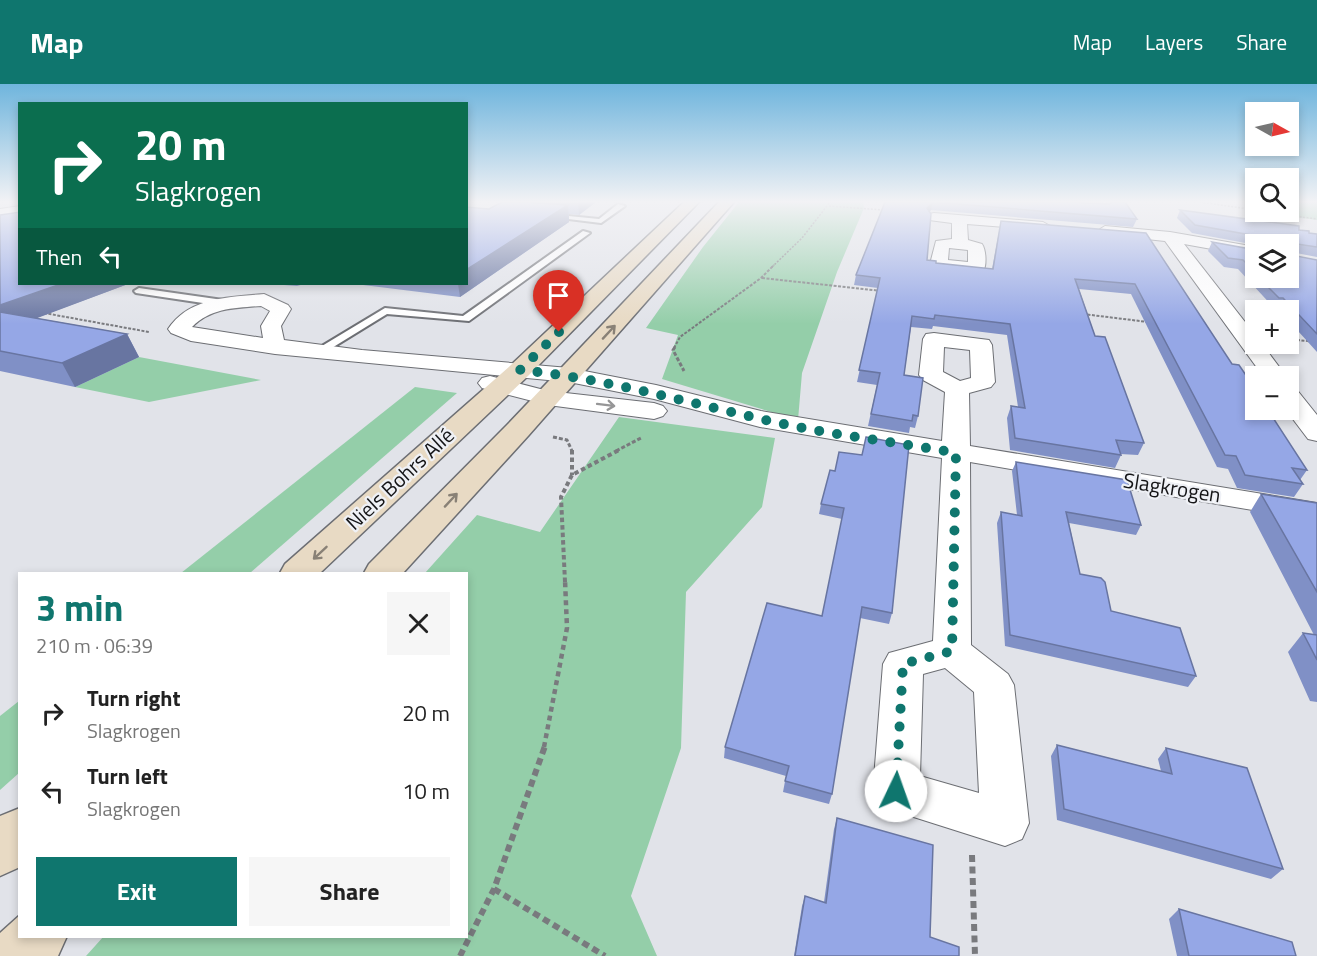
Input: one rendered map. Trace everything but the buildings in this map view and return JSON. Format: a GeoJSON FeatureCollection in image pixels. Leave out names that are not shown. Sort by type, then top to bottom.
{"type":"FeatureCollection","features":[{"type":"Feature","properties":{"kind":"street"},"geometry":{"type":"LineString","coordinates":[[370,572],[425,497],[528,384],[600,312],[622,270],[650,243]]}},
{"type":"Feature","properties":{"kind":"street","name":"Niels Bohrs Allé"},"geometry":{"type":"LineString","coordinates":[[299,572],[463,420],[528,384],[569,375],[690,243]]}},
{"type":"Feature","properties":{"kind":"street"},"geometry":{"type":"LineString","coordinates":[[1174,243],[1267,366]]}},
{"type":"Feature","properties":{"kind":"street"},"geometry":{"type":"LineString","coordinates":[[1203,243],[1245,250]]}},
{"type":"Feature","properties":{"kind":"street"},"geometry":{"type":"LineString","coordinates":[[275,347],[271,326],[280,309],[264,300],[223,303],[195,314],[178,329],[191,335],[275,347],[362,357],[528,384]]}},
{"type":"Feature","properties":{"kind":"street","name":"Slagkrogen"},"geometry":{"type":"LineString","coordinates":[[569,375],[669,404]]}},
{"type":"Feature","properties":{"kind":"street","name":"Niels Bohrs Allé"},"geometry":{"type":"LineString","coordinates":[[383,572],[528,384]]}},
{"type":"Feature","properties":{"kind":"street","name":"Slagkrogen"},"geometry":{"type":"LineString","coordinates":[[528,384],[669,404],[1317,512]]}},
{"type":"Feature","properties":{"kind":"street"},"geometry":{"type":"LineString","coordinates":[[952,651],[957,389]]}},
{"type":"Feature","properties":{"kind":"street"},"geometry":{"type":"LineString","coordinates":[[1299,408],[1315,428]]}},
{"type":"Feature","properties":{"kind":"street"},"geometry":{"type":"LineString","coordinates":[[952,651],[994,685],[1005,824],[896,791],[903,664],[952,651]]}},
{"type":"Feature","properties":{"kind":"street"},"geometry":{"type":"LineString","coordinates":[[0,850],[18,834]]}},
{"type":"Feature","properties":{"kind":"street"},"geometry":{"type":"LineString","coordinates":[[19,956],[36,938]]}},
{"type":"Feature","properties":{"kind":"lane"},"geometry":{"type":"LineString","coordinates":[[318,352],[385,311],[465,319],[572,243]]}},
{"type":"Feature","properties":{"kind":"lane"},"geometry":{"type":"LineString","coordinates":[[139,291],[223,303]]}},
{"type":"Feature","properties":{"kind":"path"},"geometry":{"type":"LineString","coordinates":[[572,475],[648,434],[686,374],[673,350],[680,337],[761,278],[797,243]]}},
{"type":"Feature","properties":{"kind":"path"},"geometry":{"type":"LineString","coordinates":[[761,278],[889,292]]}},
{"type":"Feature","properties":{"kind":"path"},"geometry":{"type":"LineString","coordinates":[[34,311],[182,337],[191,335]]}},
{"type":"Feature","properties":{"kind":"path"},"geometry":{"type":"LineString","coordinates":[[1074,313],[1155,323]]}},
{"type":"Feature","properties":{"kind":"path"},"geometry":{"type":"LineString","coordinates":[[1299,340],[1317,342]]}},
{"type":"Feature","properties":{"kind":"path"},"geometry":{"type":"LineString","coordinates":[[460,956],[494,889],[548,737],[567,628],[561,497],[572,475],[572,448],[567,440],[549,436]]}},
{"type":"Feature","properties":{"kind":"path"},"geometry":{"type":"LineString","coordinates":[[970,814],[975,956]]}},
{"type":"Feature","properties":{"kind":"path"},"geometry":{"type":"LineString","coordinates":[[494,889],[605,956]]}},
{"type":"Feature","properties":{"kind":"green space"},"geometry":{"type":"Polygon","coordinates":[[[706,243],[849,243],[802,373],[798,420],[662,379],[678,335],[646,328],[706,243]]]}},
{"type":"Feature","properties":{"kind":"green space"},"geometry":{"type":"Polygon","coordinates":[[[139,357],[261,380],[149,402],[75,387],[139,357]]]}},
{"type":"Feature","properties":{"kind":"green space"},"geometry":{"type":"Polygon","coordinates":[[[415,387],[457,393],[251,572],[182,572],[415,387]]]}},
{"type":"Feature","properties":{"kind":"green space"},"geometry":{"type":"Polygon","coordinates":[[[619,417],[775,438],[762,507],[686,592],[681,748],[631,896],[657,956],[86,956],[102,938],[468,938],[468,572],[426,572],[477,515],[540,532],[619,417]]]}},
{"type":"Feature","properties":{"kind":"green space"},"geometry":{"type":"Polygon","coordinates":[[[18,702],[18,774],[0,790],[0,716],[18,702]]]}},
{"type":"Feature","properties":{"kind":"route"},"geometry":{"type":"LineString","coordinates":[[559,332],[520,370],[569,375],[656,392],[760,419],[956,453],[952,651],[903,664],[896,791]]}}]}
